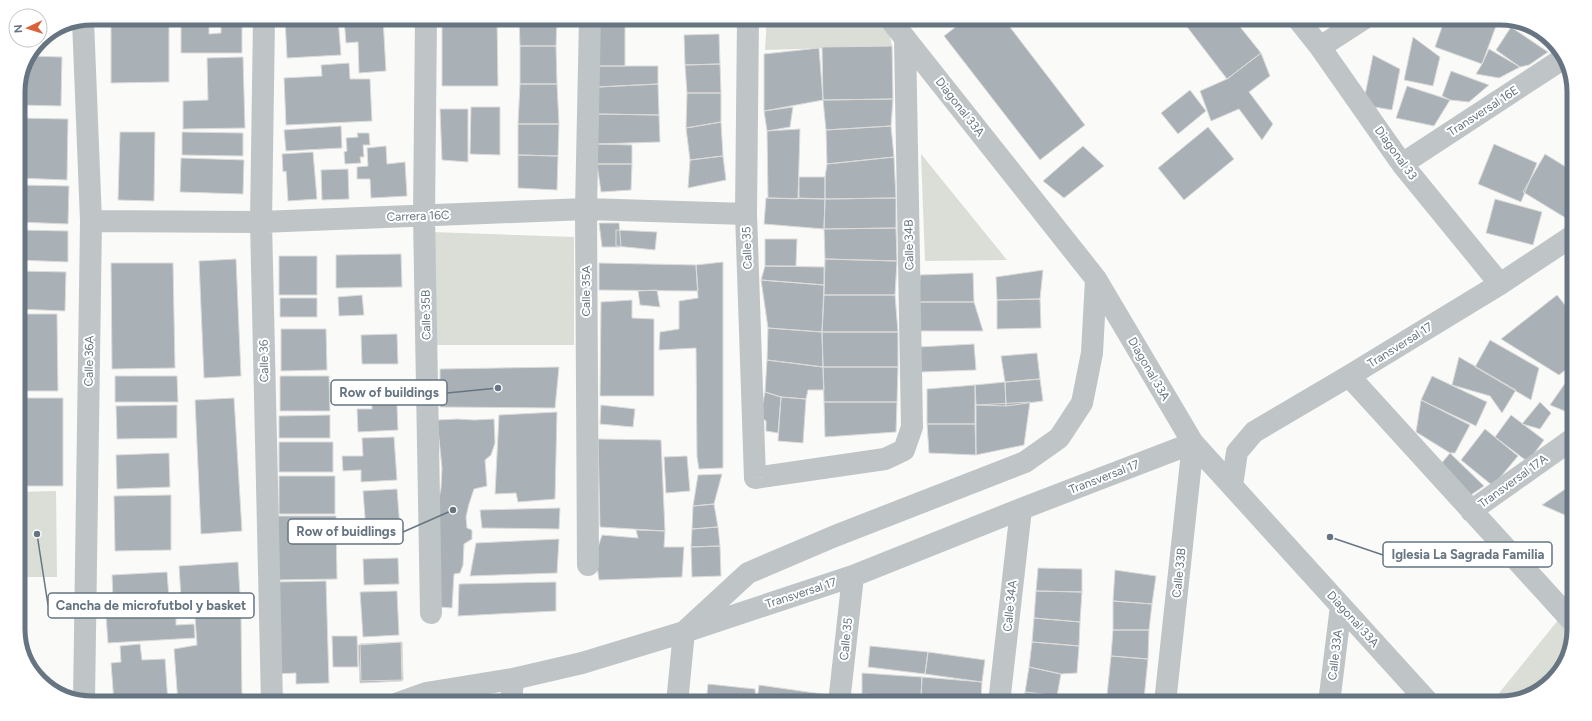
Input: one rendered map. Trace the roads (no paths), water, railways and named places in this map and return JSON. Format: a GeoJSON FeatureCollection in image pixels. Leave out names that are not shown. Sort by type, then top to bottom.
{"type":"FeatureCollection","features":[{"type":"Feature","properties":{"kind":"street","name":"Calle 36"},"geometry":{"type":"LineString","coordinates":[[264,25],[261,222],[272,696]]}},
{"type":"Feature","properties":{"kind":"street","name":"Calle 35B"},"geometry":{"type":"LineString","coordinates":[[426,25],[424,216],[431,613]]}},
{"type":"Feature","properties":{"kind":"street","name":"Calle 35A"},"geometry":{"type":"LineString","coordinates":[[588,565],[586,209],[590,25]]}},
{"type":"Feature","properties":{"kind":"street","name":"Calle 35"},"geometry":{"type":"LineString","coordinates":[[748,25],[746,214],[755,478]]}},
{"type":"Feature","properties":{"kind":"street","name":"Diagonal 33A"},"geometry":{"type":"LineString","coordinates":[[895,25],[1096,279],[1192,443],[1424,696]]}},
{"type":"Feature","properties":{"kind":"street","name":"Diagonal 33"},"geometry":{"type":"LineString","coordinates":[[1303,25],[1320,47],[1402,164],[1500,284]]}},
{"type":"Feature","properties":{"kind":"street"},"geometry":{"type":"LineString","coordinates":[[1320,47],[1354,25]]}},
{"type":"Feature","properties":{"kind":"street","name":"Calle 36A"},"geometry":{"type":"LineString","coordinates":[[83,26],[91,221],[84,695]]}},
{"type":"Feature","properties":{"kind":"street","name":"Calle 34B"},"geometry":{"type":"LineString","coordinates":[[755,478],[885,459],[904,450],[912,427],[905,38]]}},
{"type":"Feature","properties":{"kind":"street","name":"Transversal 16E"},"geometry":{"type":"LineString","coordinates":[[1402,164],[1559,61]]}},
{"type":"Feature","properties":{"kind":"street","name":"Carrera 16C"},"geometry":{"type":"LineString","coordinates":[[91,221],[261,222],[586,209],[746,214]]}},
{"type":"Feature","properties":{"kind":"street","name":"Transversal 17"},"geometry":{"type":"LineString","coordinates":[[1232,486],[1237,452],[1254,432],[1500,284],[1567,240]]}},
{"type":"Feature","properties":{"kind":"street"},"geometry":{"type":"LineString","coordinates":[[677,696],[684,632],[748,573],[835,536],[1025,462],[1059,438],[1082,403],[1092,353],[1096,279]]}},
{"type":"Feature","properties":{"kind":"street"},"geometry":{"type":"LineString","coordinates":[[1349,376],[1471,511],[1567,612]]}},
{"type":"Feature","properties":{"kind":"street","name":"Transversal 17"},"geometry":{"type":"LineString","coordinates":[[418,696],[426,693],[513,679],[582,663],[684,632],[854,576],[1192,443]]}},
{"type":"Feature","properties":{"kind":"street","name":"Calle 33B"},"geometry":{"type":"LineString","coordinates":[[1166,696],[1192,443]]}},
{"type":"Feature","properties":{"kind":"street","name":"Transversal 17A"},"geometry":{"type":"LineString","coordinates":[[1471,511],[1567,443]]}},
{"type":"Feature","properties":{"kind":"street","name":"Calle 34A"},"geometry":{"type":"LineString","coordinates":[[1000,696],[1021,509]]}},
{"type":"Feature","properties":{"kind":"street","name":"Calle 35"},"geometry":{"type":"LineString","coordinates":[[840,696],[854,576]]}},
{"type":"Feature","properties":{"kind":"street","name":"Calle 33A"},"geometry":{"type":"LineString","coordinates":[[1330,696],[1341,606]]}},
{"type":"Feature","properties":{"kind":"street"},"geometry":{"type":"LineString","coordinates":[[512,696],[513,679]]}},
{"type":"Feature","properties":{"kind":"place","name":"Row of buildings"},"geometry":{"type":"Point","coordinates":[498,388]}},
{"type":"Feature","properties":{"kind":"place","name":"Row of buidlings"},"geometry":{"type":"Point","coordinates":[453,510]}},
{"type":"Feature","properties":{"kind":"place","name":"Cancha de microfutbol y basket"},"geometry":{"type":"Point","coordinates":[37,534]}},
{"type":"Feature","properties":{"kind":"place","name":"Iglesia La Sagrada Familia"},"geometry":{"type":"Point","coordinates":[1330,537]}}]}
